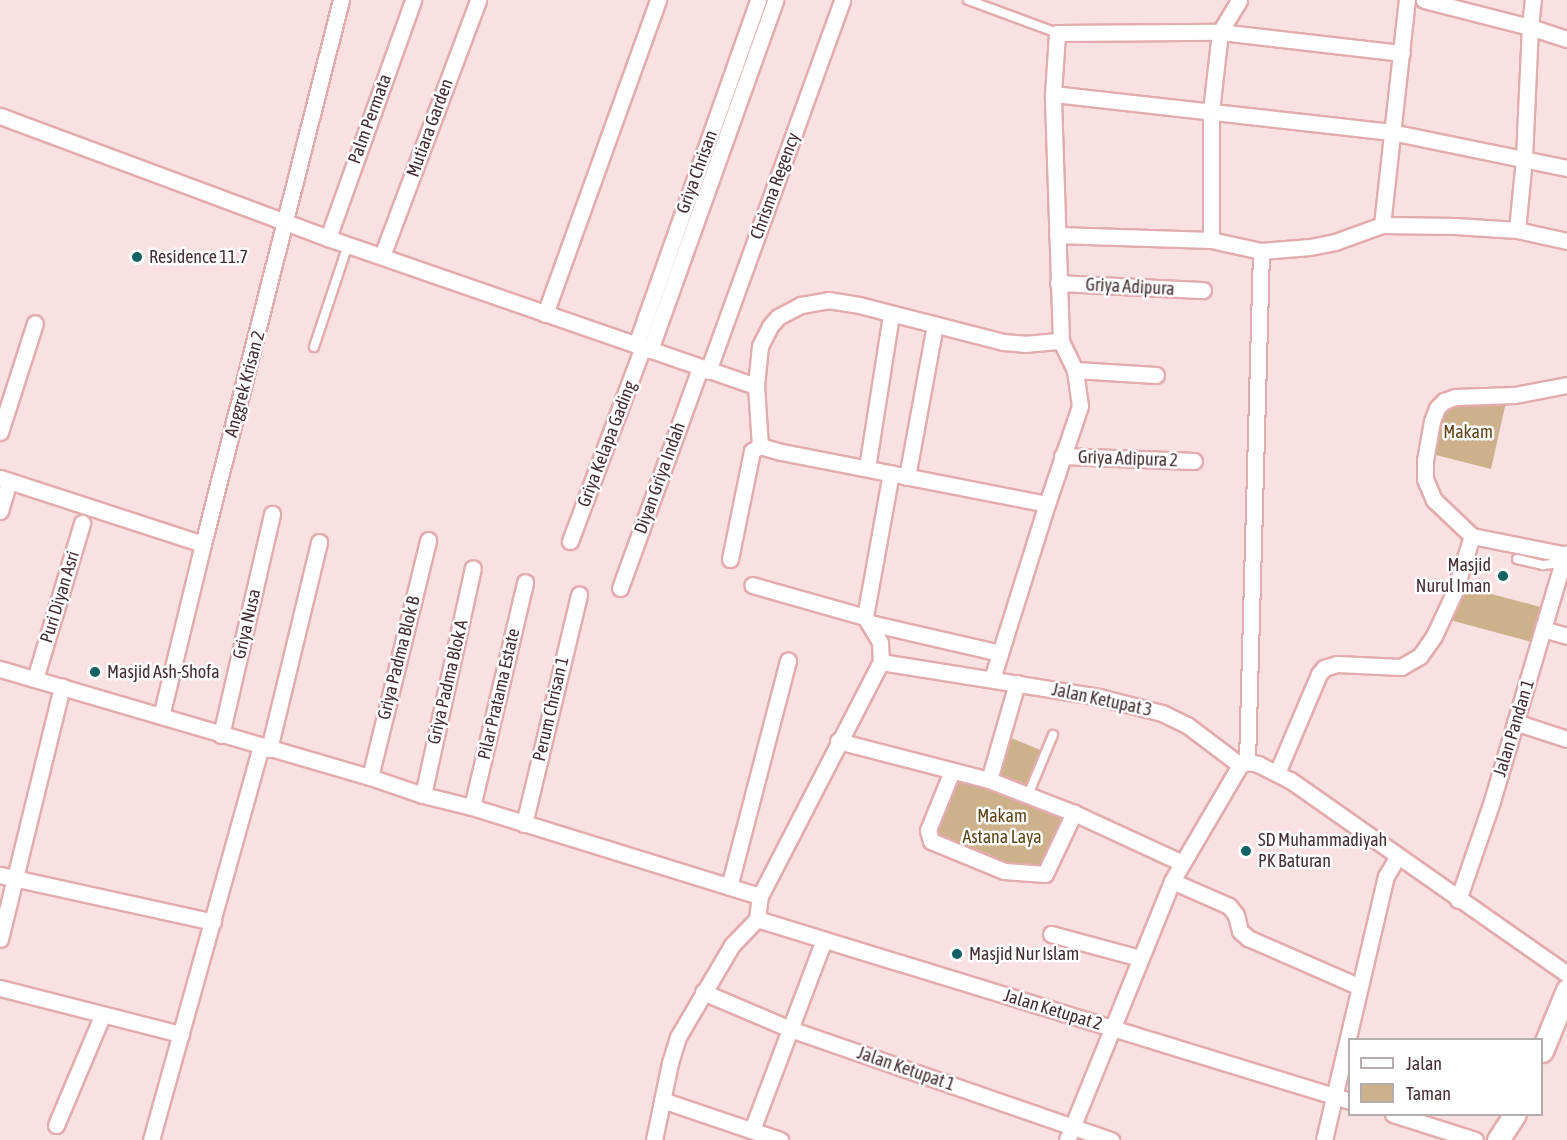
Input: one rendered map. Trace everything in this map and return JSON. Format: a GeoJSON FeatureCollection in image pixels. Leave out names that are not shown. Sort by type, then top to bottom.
{"type":"FeatureCollection","features":[{"type":"Feature","properties":{"kind":"street","name":"Anggrek Krisan 2"},"geometry":{"type":"LineString","coordinates":[[161,716],[341,0]]}},
{"type":"Feature","properties":{"kind":"street","name":"Palm Permata"},"geometry":{"type":"LineString","coordinates":[[328,238],[413,0]]}},
{"type":"Feature","properties":{"kind":"street","name":"Mutiara Garden"},"geometry":{"type":"LineString","coordinates":[[382,256],[478,0]]}},
{"type":"Feature","properties":{"kind":"street"},"geometry":{"type":"LineString","coordinates":[[546,314],[658,0]]}},
{"type":"Feature","properties":{"kind":"street","name":"Griya Chrisan"},"geometry":{"type":"LineString","coordinates":[[643,347],[758,0]]}},
{"type":"Feature","properties":{"kind":"street"},"geometry":{"type":"LineString","coordinates":[[643,347],[775,0]]}},
{"type":"Feature","properties":{"kind":"street","name":"Chrisma Regency"},"geometry":{"type":"LineString","coordinates":[[704,370],[842,0]]}},
{"type":"Feature","properties":{"kind":"street"},"geometry":{"type":"LineString","coordinates":[[1211,240],[1210,111],[1220,32],[1239,0]]}},
{"type":"Feature","properties":{"kind":"street"},"geometry":{"type":"LineString","coordinates":[[1382,225],[1407,0]]}},
{"type":"Feature","properties":{"kind":"street"},"geometry":{"type":"LineString","coordinates":[[1424,0],[1530,27],[1567,39]]}},
{"type":"Feature","properties":{"kind":"street"},"geometry":{"type":"LineString","coordinates":[[1517,230],[1524,158],[1533,0]]}},
{"type":"Feature","properties":{"kind":"street"},"geometry":{"type":"LineString","coordinates":[[992,679],[1080,406],[1075,370],[1060,341],[1053,94],[1057,33],[1220,32],[1402,53]]}},
{"type":"Feature","properties":{"kind":"street"},"geometry":{"type":"LineString","coordinates":[[1053,94],[1391,132],[1567,168]]}},
{"type":"Feature","properties":{"kind":"street"},"geometry":{"type":"LineString","coordinates":[[0,116],[286,224],[704,370],[756,386]]}},
{"type":"Feature","properties":{"kind":"street"},"geometry":{"type":"LineString","coordinates":[[1057,235],[1211,240],[1261,250],[1310,247],[1335,242],[1382,225],[1517,230],[1567,241]]}},
{"type":"Feature","properties":{"kind":"street"},"geometry":{"type":"LineString","coordinates":[[1069,1134],[1172,881],[1244,764],[1261,250]]}},
{"type":"Feature","properties":{"kind":"street","name":"Griya Adipura"},"geometry":{"type":"LineString","coordinates":[[1058,283],[1203,290]]}},
{"type":"Feature","properties":{"kind":"street"},"geometry":{"type":"LineString","coordinates":[[760,446],[756,386],[760,346],[773,321],[788,311],[813,301],[828,300],[1012,343],[1060,341]]}},
{"type":"Feature","properties":{"kind":"street"},"geometry":{"type":"LineString","coordinates":[[867,468],[891,314]]}},
{"type":"Feature","properties":{"kind":"street"},"geometry":{"type":"LineString","coordinates":[[0,432],[35,323]]}},
{"type":"Feature","properties":{"kind":"street"},"geometry":{"type":"LineString","coordinates":[[907,477],[935,325]]}},
{"type":"Feature","properties":{"kind":"street","name":"Griya Kelapa Gading"},"geometry":{"type":"LineString","coordinates":[[570,541],[643,347]]}},
{"type":"Feature","properties":{"kind":"street","name":"Diyan Griya Indah"},"geometry":{"type":"LineString","coordinates":[[621,588],[704,370]]}},
{"type":"Feature","properties":{"kind":"street"},"geometry":{"type":"LineString","coordinates":[[1075,370],[1156,375]]}},
{"type":"Feature","properties":{"kind":"street"},"geometry":{"type":"LineString","coordinates":[[1565,557],[1472,536],[1434,500],[1425,479],[1427,441],[1437,408],[1444,401],[1455,397],[1514,395],[1567,386]]}},
{"type":"Feature","properties":{"kind":"street"},"geometry":{"type":"LineString","coordinates":[[730,559],[752,451],[760,446],[1047,504]]}},
{"type":"Feature","properties":{"kind":"street","name":"Griya Adipura 2"},"geometry":{"type":"LineString","coordinates":[[1062,456],[1194,461]]}},
{"type":"Feature","properties":{"kind":"street"},"geometry":{"type":"LineString","coordinates":[[654,1140],[673,1050],[703,992],[732,945],[757,919],[760,896],[838,741],[881,662],[880,642],[868,620],[891,473]]}},
{"type":"Feature","properties":{"kind":"street"},"geometry":{"type":"LineString","coordinates":[[0,511],[3,485],[203,544]]}},
{"type":"Feature","properties":{"kind":"street","name":"Griya Nusa"},"geometry":{"type":"LineString","coordinates":[[221,735],[272,514]]}},
{"type":"Feature","properties":{"kind":"street","name":"Puri Diyan Asri"},"geometry":{"type":"LineString","coordinates":[[37,675],[82,523]]}},
{"type":"Feature","properties":{"kind":"street"},"geometry":{"type":"LineString","coordinates":[[1277,773],[1324,668],[1337,664],[1401,667],[1420,656],[1434,636],[1454,593],[1472,536]]}},
{"type":"Feature","properties":{"kind":"street","name":"Griya Padma Blok B"},"geometry":{"type":"LineString","coordinates":[[370,777],[428,540]]}},
{"type":"Feature","properties":{"kind":"street"},"geometry":{"type":"LineString","coordinates":[[151,1140],[265,748],[319,542]]}},
{"type":"Feature","properties":{"kind":"street","name":"Jalan Pandan 1"},"geometry":{"type":"LineString","coordinates":[[1458,900],[1565,557]]}},
{"type":"Feature","properties":{"kind":"street","name":"Griya Padma Blok A"},"geometry":{"type":"LineString","coordinates":[[423,795],[473,568]]}},
{"type":"Feature","properties":{"kind":"street","name":"Pilar Pratama Estate"},"geometry":{"type":"LineString","coordinates":[[472,807],[525,582]]}},
{"type":"Feature","properties":{"kind":"street"},"geometry":{"type":"LineString","coordinates":[[752,585],[868,620],[1000,652]]}},
{"type":"Feature","properties":{"kind":"street","name":"Perum Chrisan 1"},"geometry":{"type":"LineString","coordinates":[[524,824],[579,595]]}},
{"type":"Feature","properties":{"kind":"street"},"geometry":{"type":"LineString","coordinates":[[1543,629],[1567,636]]}},
{"type":"Feature","properties":{"kind":"street"},"geometry":{"type":"LineString","coordinates":[[0,660],[62,686],[221,735],[370,777],[423,795],[472,807],[760,896]]}},
{"type":"Feature","properties":{"kind":"street"},"geometry":{"type":"LineString","coordinates":[[729,887],[788,661]]}},
{"type":"Feature","properties":{"kind":"street","name":"Jalan Ketupat 3"},"geometry":{"type":"LineString","coordinates":[[881,662],[1128,703],[1162,713],[1187,725],[1244,764],[1277,773],[1567,974]]}},
{"type":"Feature","properties":{"kind":"street"},"geometry":{"type":"LineString","coordinates":[[0,669],[37,675]]}},
{"type":"Feature","properties":{"kind":"street"},"geometry":{"type":"LineString","coordinates":[[989,780],[1017,683]]}},
{"type":"Feature","properties":{"kind":"street"},"geometry":{"type":"LineString","coordinates":[[0,939],[62,686]]}},
{"type":"Feature","properties":{"kind":"street"},"geometry":{"type":"LineString","coordinates":[[1515,722],[1567,739]]}},
{"type":"Feature","properties":{"kind":"street"},"geometry":{"type":"LineString","coordinates":[[838,741],[989,780],[1074,813],[1182,863]]}},
{"type":"Feature","properties":{"kind":"street"},"geometry":{"type":"LineString","coordinates":[[952,771],[928,830],[929,838],[935,844],[1004,871],[1046,874],[1074,813]]}},
{"type":"Feature","properties":{"kind":"street"},"geometry":{"type":"LineString","coordinates":[[1352,1038],[1360,987],[1386,876],[1397,858]]}},
{"type":"Feature","properties":{"kind":"street"},"geometry":{"type":"LineString","coordinates":[[0,875],[213,922]]}},
{"type":"Feature","properties":{"kind":"street"},"geometry":{"type":"LineString","coordinates":[[1172,881],[1229,906],[1236,915],[1240,931],[1248,938],[1360,987]]}},
{"type":"Feature","properties":{"kind":"street","name":"Jalan Ketupat 2"},"geometry":{"type":"LineString","coordinates":[[757,919],[823,942],[1111,1027],[1342,1099]]}},
{"type":"Feature","properties":{"kind":"street"},"geometry":{"type":"LineString","coordinates":[[1051,934],[1140,958]]}},
{"type":"Feature","properties":{"kind":"street"},"geometry":{"type":"LineString","coordinates":[[752,1130],[823,942]]}},
{"type":"Feature","properties":{"kind":"street"},"geometry":{"type":"LineString","coordinates":[[0,988],[102,1016],[182,1034]]}},
{"type":"Feature","properties":{"kind":"street"},"geometry":{"type":"LineString","coordinates":[[1543,1049],[1567,990]]}},
{"type":"Feature","properties":{"kind":"street","name":"Jalan Ketupat 1"},"geometry":{"type":"LineString","coordinates":[[703,992],[790,1029],[1069,1134],[1111,1140]]}},
{"type":"Feature","properties":{"kind":"street"},"geometry":{"type":"LineString","coordinates":[[56,1125],[102,1016]]}},
{"type":"Feature","properties":{"kind":"street"},"geometry":{"type":"LineString","coordinates":[[1324,1140],[1342,1099],[1348,1062]]}},
{"type":"Feature","properties":{"kind":"street"},"geometry":{"type":"LineString","coordinates":[[662,1100],[780,1140]]}},
{"type":"Feature","properties":{"kind":"street"},"geometry":{"type":"LineString","coordinates":[[1399,1116],[1475,1140]]}},
{"type":"Feature","properties":{"kind":"street"},"geometry":{"type":"LineString","coordinates":[[1498,1140],[1514,1116]]}},
{"type":"Feature","properties":{"kind":"lane"},"geometry":{"type":"LineString","coordinates":[[968,0],[1057,33]]}},
{"type":"Feature","properties":{"kind":"lane"},"geometry":{"type":"LineString","coordinates":[[314,347],[348,245]]}},
{"type":"Feature","properties":{"kind":"lane"},"geometry":{"type":"LineString","coordinates":[[1517,559],[1543,565],[1565,557]]}},
{"type":"Feature","properties":{"kind":"lane"},"geometry":{"type":"LineString","coordinates":[[1028,795],[1053,735]]}},
{"type":"Feature","properties":{"kind":"green space","name":"Makam"},"geometry":{"type":"Polygon","coordinates":[[[1506,402],[1491,469],[1428,453],[1444,409],[1452,404],[1506,402]]]}},
{"type":"Feature","properties":{"kind":"green space"},"geometry":{"type":"Polygon","coordinates":[[[1462,586],[1542,607],[1533,642],[1453,621],[1462,586]]]}},
{"type":"Feature","properties":{"kind":"green space","name":"Makam Astana Laya"},"geometry":{"type":"Polygon","coordinates":[[[1009,737],[1043,751],[1029,783],[1022,786],[1007,782],[998,774],[1009,737]]]}},
{"type":"Feature","properties":{"kind":"green space","name":"Makam Astana Laya"},"geometry":{"type":"Polygon","coordinates":[[[958,775],[1069,818],[1047,868],[1007,867],[933,836],[958,775]]]}},
{"type":"Feature","properties":{"kind":"place","name":"Residence 11.7"},"geometry":{"type":"Point","coordinates":[137,257]}},
{"type":"Feature","properties":{"kind":"place","name":"Masjid Nurul Iman"},"geometry":{"type":"Point","coordinates":[1503,576]}},
{"type":"Feature","properties":{"kind":"place","name":"Masjid Ash-Shofa"},"geometry":{"type":"Point","coordinates":[95,672]}},
{"type":"Feature","properties":{"kind":"place","name":"SD Muhammadiyah PK Baturan"},"geometry":{"type":"Point","coordinates":[1246,851]}},
{"type":"Feature","properties":{"kind":"place","name":"Masjid Nur Islam"},"geometry":{"type":"Point","coordinates":[957,954]}}]}
